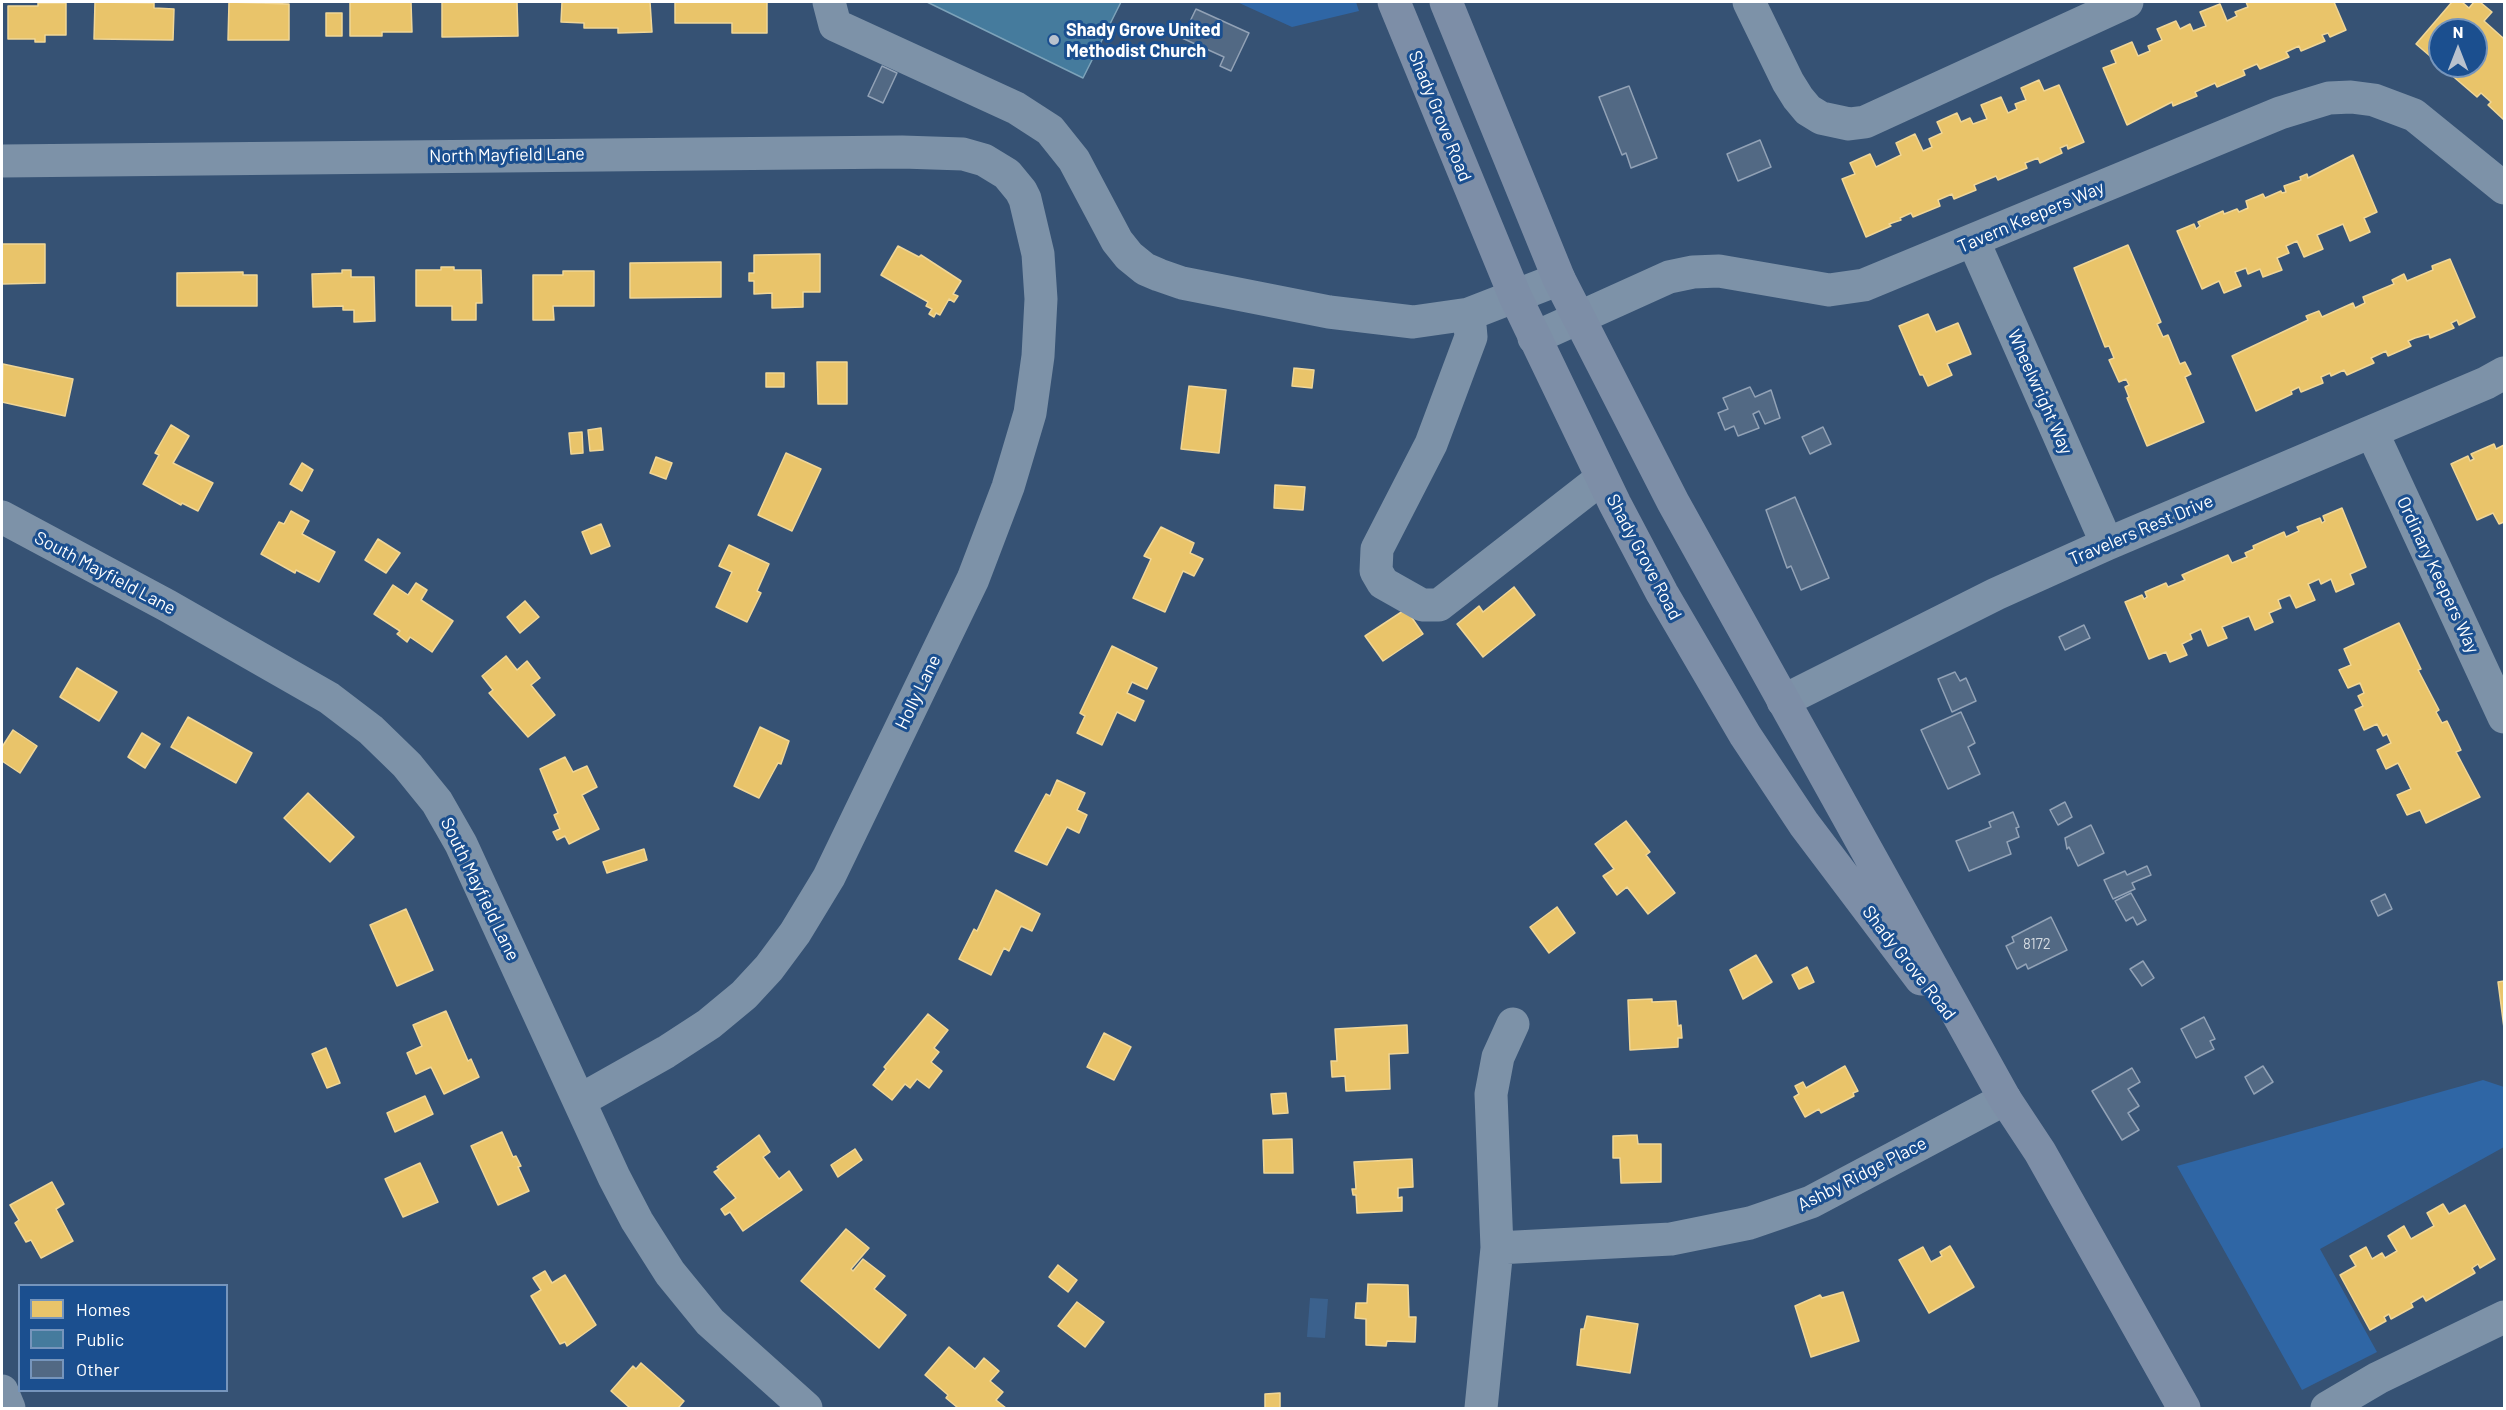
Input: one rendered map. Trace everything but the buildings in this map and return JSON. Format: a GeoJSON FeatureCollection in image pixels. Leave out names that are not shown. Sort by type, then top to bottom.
{"type":"FeatureCollection","features":[{"type":"Feature","properties":{"kind":"main road","name":"Shady Grove Road"},"geometry":{"type":"LineString","coordinates":[[1394,2],[1534,338],[1602,478],[1662,593],[1751,745],[1804,824],[1985,1061]]}},
{"type":"Feature","properties":{"kind":"main road","name":"Shady Grove Road"},"geometry":{"type":"LineString","coordinates":[[1446,2],[1559,279],[1673,502],[2005,1099],[2040,1152],[2184,1408]]}},
{"type":"Feature","properties":{"kind":"street"},"geometry":{"type":"LineString","coordinates":[[830,2],[835,25],[1016,108],[1050,130],[1074,160],[1117,241],[1128,256],[1145,269],[1182,283],[1340,314],[1413,322],[1469,314],[1559,279]]}},
{"type":"Feature","properties":{"kind":"street"},"geometry":{"type":"LineString","coordinates":[[1749,2],[1788,82],[1803,104],[1821,118],[1849,124],[1865,122],[2127,2]]}},
{"type":"Feature","properties":{"kind":"street","name":"Tavern Keepers Way"},"geometry":{"type":"LineString","coordinates":[[1534,338],[1669,277],[1693,272],[1719,271],[1805,287],[1846,289],[1882,279],[2280,113],[2329,98],[2351,97],[2374,100],[2414,115],[2505,188]]}},
{"type":"Feature","properties":{"kind":"street","name":"North Mayfield Lane"},"geometry":{"type":"LineString","coordinates":[[2,161],[902,152],[963,154],[984,160],[1007,174]]}},
{"type":"Feature","properties":{"kind":"street","name":"Holly Lane"},"geometry":{"type":"LineString","coordinates":[[579,1101],[666,1052],[710,1024],[744,995],[769,968],[795,933],[829,877],[973,579],[1011,476],[1030,413],[1038,356],[1041,299],[1038,254],[1025,199],[1007,174]]}},
{"type":"Feature","properties":{"kind":"street","name":"Wheelwright Way"},"geometry":{"type":"LineString","coordinates":[[1973,240],[2107,544]]}},
{"type":"Feature","properties":{"kind":"street"},"geometry":{"type":"LineString","coordinates":[[1469,314],[1472,337],[1435,433],[1377,549],[1376,571],[1383,583],[1422,605],[1439,605],[1602,478]]}},
{"type":"Feature","properties":{"kind":"street","name":"Travelers Rest Drive"},"geometry":{"type":"LineString","coordinates":[[1783,701],[1996,594],[2505,373]]}},
{"type":"Feature","properties":{"kind":"street","name":"Ordinary Keepers Way"},"geometry":{"type":"LineString","coordinates":[[2372,432],[2505,717]]}},
{"type":"Feature","properties":{"kind":"street","name":"South Mayfield Lane"},"geometry":{"type":"LineString","coordinates":[[2,517],[168,606],[328,698],[370,730],[407,765],[436,802],[461,844],[627,1204],[670,1273],[710,1322],[806,1408]]}},
{"type":"Feature","properties":{"kind":"street"},"geometry":{"type":"LineString","coordinates":[[1481,1408],[1497,1248],[1491,1094],[1498,1057],[1513,1024]]}},
{"type":"Feature","properties":{"kind":"street","name":"Ashby Ridge Place"},"geometry":{"type":"LineString","coordinates":[[1497,1248],[1671,1239],[1750,1223],[1811,1202],[2005,1099]]}},
{"type":"Feature","properties":{"kind":"street"},"geometry":{"type":"LineString","coordinates":[[2327,1408],[2378,1378],[2505,1317]]}},
{"type":"Feature","properties":{"kind":"street"},"geometry":{"type":"LineString","coordinates":[[2,1391],[9,1408]]}},
{"type":"Feature","properties":{"kind":"shaded area"},"geometry":{"type":"Polygon","coordinates":[[[1237,2],[1356,2],[1359,11],[1292,27],[1237,2]]]}},
{"type":"Feature","properties":{"kind":"shaded area"},"geometry":{"type":"Polygon","coordinates":[[[2483,1080],[2504,1087],[2504,1147],[2320,1249],[2377,1352],[2302,1390],[2177,1166],[2483,1080]]]}},
{"type":"Feature","properties":{"kind":"shaded area"},"geometry":{"type":"Polygon","coordinates":[[[1310,1298],[1328,1299],[1325,1338],[1307,1337],[1310,1298]]]}},
{"type":"Feature","properties":{"kind":"place","name":"Shady Grove United Methodist Church"},"geometry":{"type":"Point","coordinates":[1054,40]}}]}
